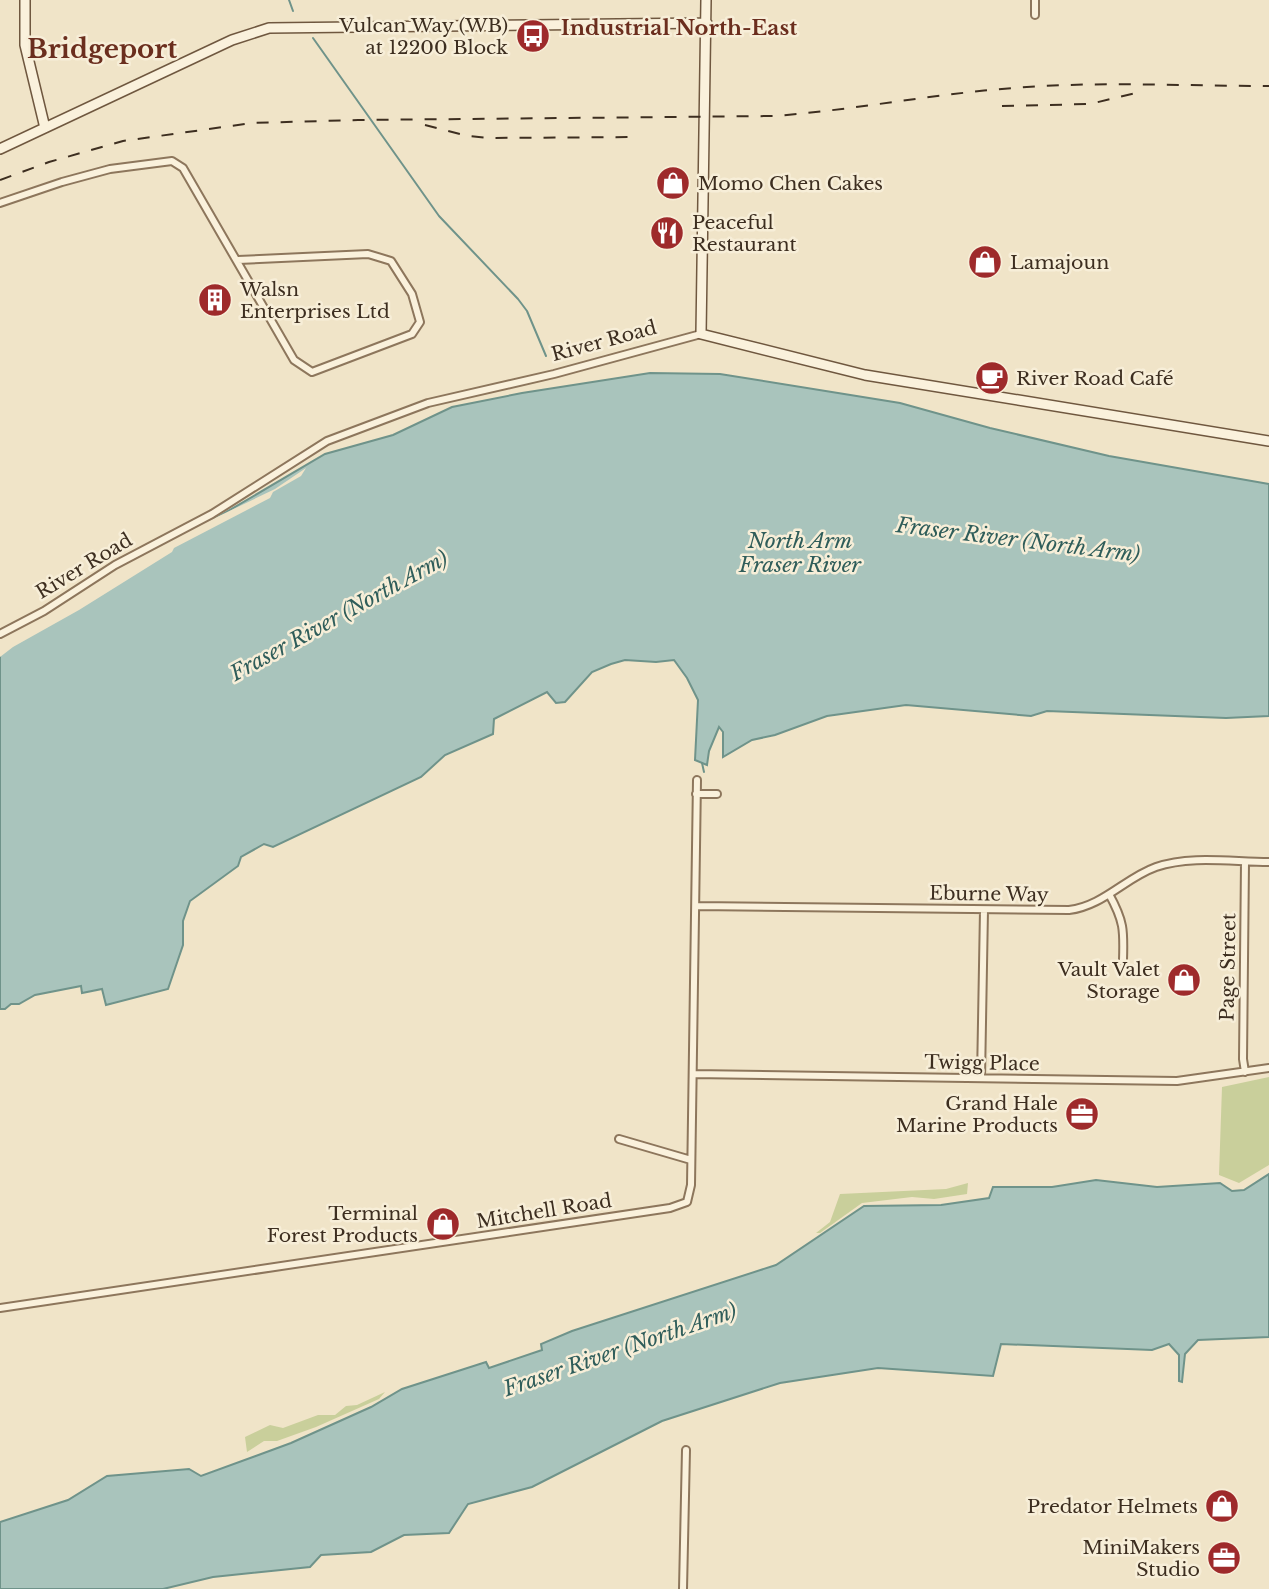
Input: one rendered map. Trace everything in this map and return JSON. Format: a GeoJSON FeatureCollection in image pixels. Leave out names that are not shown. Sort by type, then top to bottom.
{"type":"FeatureCollection","features":[{"type":"Feature","properties":{"kind":"street"},"geometry":{"type":"LineString","coordinates":[[24,0],[26,51],[45,128]]}},
{"type":"Feature","properties":{"kind":"street"},"geometry":{"type":"LineString","coordinates":[[701,334],[706,0]]}},
{"type":"Feature","properties":{"kind":"street"},"geometry":{"type":"LineString","coordinates":[[1035,0],[1035,15]]}},
{"type":"Feature","properties":{"kind":"street"},"geometry":{"type":"LineString","coordinates":[[0,149],[232,40],[269,28],[706,23]]}},
{"type":"Feature","properties":{"kind":"street"},"geometry":{"type":"LineString","coordinates":[[0,203],[110,169],[172,161],[183,168],[294,360],[312,372],[412,334],[420,322],[412,295],[391,261],[368,254],[238,260]]}},
{"type":"Feature","properties":{"kind":"street","name":"River Road"},"geometry":{"type":"LineString","coordinates":[[0,634],[44,611],[115,565],[212,514],[327,441],[429,402],[561,372],[701,334],[865,374],[1269,441]]}},
{"type":"Feature","properties":{"kind":"street","name":"Mitchell Road"},"geometry":{"type":"LineString","coordinates":[[0,1308],[675,1207],[687,1202],[691,1185],[697,780]]}},
{"type":"Feature","properties":{"kind":"street"},"geometry":{"type":"LineString","coordinates":[[696,794],[718,794]]}},
{"type":"Feature","properties":{"kind":"street","name":"Eburne Way"},"geometry":{"type":"LineString","coordinates":[[696,906],[1078,909],[1109,894],[1141,873],[1173,862],[1269,862]]}},
{"type":"Feature","properties":{"kind":"street","name":"Page Street"},"geometry":{"type":"LineString","coordinates":[[1245,862],[1245,1072]]}},
{"type":"Feature","properties":{"kind":"street"},"geometry":{"type":"LineString","coordinates":[[1109,894],[1124,928],[1123,960]]}},
{"type":"Feature","properties":{"kind":"street"},"geometry":{"type":"LineString","coordinates":[[981,1078],[984,910]]}},
{"type":"Feature","properties":{"kind":"street","name":"Twigg Place"},"geometry":{"type":"LineString","coordinates":[[693,1074],[1177,1082],[1269,1068]]}},
{"type":"Feature","properties":{"kind":"street"},"geometry":{"type":"LineString","coordinates":[[619,1139],[691,1160]]}},
{"type":"Feature","properties":{"kind":"street"},"geometry":{"type":"LineString","coordinates":[[683,1589],[686,1450]]}},
{"type":"Feature","properties":{"kind":"green space"},"geometry":{"type":"Polygon","coordinates":[[[1269,1077],[1269,1165],[1239,1183],[1219,1175],[1222,1087],[1269,1077]]]}},
{"type":"Feature","properties":{"kind":"green space"},"geometry":{"type":"Polygon","coordinates":[[[968,1183],[967,1194],[934,1199],[912,1197],[862,1203],[820,1233],[816,1233],[830,1222],[840,1194],[946,1189],[968,1183]]]}},
{"type":"Feature","properties":{"kind":"green space"},"geometry":{"type":"Polygon","coordinates":[[[385,1392],[379,1399],[316,1427],[277,1441],[264,1441],[247,1452],[245,1437],[270,1425],[283,1428],[318,1415],[335,1415],[346,1406],[357,1405],[385,1392]]]}},
{"type":"Feature","properties":{"kind":"water","name":"North Arm Fraser River"},"geometry":{"type":"Polygon","coordinates":[[[650,373],[720,374],[900,403],[990,428],[1109,456],[1269,484],[1269,716],[1226,718],[1047,711],[1031,716],[906,705],[827,716],[775,735],[752,740],[723,757],[723,732],[719,727],[709,751],[707,765],[695,760],[698,700],[674,660],[625,660],[592,672],[565,702],[556,703],[547,692],[494,719],[493,734],[445,755],[421,777],[273,847],[264,844],[241,857],[238,866],[190,901],[183,921],[183,945],[168,989],[106,1005],[102,989],[82,993],[81,986],[35,995],[19,1004],[0,1009],[0,645],[325,454],[393,435],[452,407],[650,373]]]}},
{"type":"Feature","properties":{"kind":"water","name":"Fraser River (North Arm)"},"geometry":{"type":"Polygon","coordinates":[[[1269,1174],[1269,1337],[1198,1340],[1185,1354],[1182,1382],[1179,1381],[1179,1355],[1169,1344],[1152,1350],[1001,1344],[993,1376],[878,1368],[780,1383],[662,1421],[532,1487],[468,1504],[449,1533],[404,1535],[371,1552],[321,1555],[310,1567],[213,1577],[163,1589],[0,1589],[0,1522],[68,1500],[107,1476],[189,1469],[201,1476],[291,1443],[371,1407],[402,1389],[486,1362],[489,1368],[542,1350],[541,1344],[572,1331],[776,1265],[864,1206],[941,1205],[989,1198],[993,1187],[1052,1187],[1096,1180],[1157,1187],[1220,1183],[1232,1191],[1244,1190],[1269,1174]]]}},
{"type":"Feature","properties":{"kind":"pier"},"geometry":{"type":"Polygon","coordinates":[[[306,468],[301,476],[273,492],[270,498],[174,548],[172,552],[0,657],[0,642],[192,529],[275,489],[306,468]]]}},
{"type":"Feature","properties":{"kind":"waterway"},"geometry":{"type":"LineString","coordinates":[[289,0],[293,11]]}},
{"type":"Feature","properties":{"kind":"waterway"},"geometry":{"type":"LineString","coordinates":[[313,38],[439,216],[527,311],[546,356]]}},
{"type":"Feature","properties":{"kind":"waterway"},"geometry":{"type":"LineString","coordinates":[[702,763],[704,772]]}},
{"type":"Feature","properties":{"kind":"railway"},"geometry":{"type":"LineString","coordinates":[[0,180],[49,162],[123,141],[252,123],[774,116],[1045,86],[1269,86]]}},
{"type":"Feature","properties":{"kind":"railway"},"geometry":{"type":"LineString","coordinates":[[1002,106],[1090,104],[1144,91]]}},
{"type":"Feature","properties":{"kind":"railway"},"geometry":{"type":"LineString","coordinates":[[425,125],[488,138],[637,137]]}},
{"type":"Feature","properties":{"kind":"place","name":"Vulcan Way (WB) at 12200 Block"},"geometry":{"type":"Point","coordinates":[533,36]}},
{"type":"Feature","properties":{"kind":"place","name":"Momo Chen Cakes"},"geometry":{"type":"Point","coordinates":[673,183]}},
{"type":"Feature","properties":{"kind":"place","name":"Peaceful Restaurant"},"geometry":{"type":"Point","coordinates":[667,233]}},
{"type":"Feature","properties":{"kind":"place","name":"Lamajoun"},"geometry":{"type":"Point","coordinates":[985,262]}},
{"type":"Feature","properties":{"kind":"place","name":"Walsn Enterprises Ltd"},"geometry":{"type":"Point","coordinates":[215,300]}},
{"type":"Feature","properties":{"kind":"place","name":"River Road Café"},"geometry":{"type":"Point","coordinates":[992,378]}},
{"type":"Feature","properties":{"kind":"place","name":"Vault Valet Storage"},"geometry":{"type":"Point","coordinates":[1184,980]}},
{"type":"Feature","properties":{"kind":"place","name":"Grand Hale Marine Products"},"geometry":{"type":"Point","coordinates":[1082,1114]}},
{"type":"Feature","properties":{"kind":"place","name":"Terminal Forest Products"},"geometry":{"type":"Point","coordinates":[443,1224]}},
{"type":"Feature","properties":{"kind":"place","name":"Predator Helmets"},"geometry":{"type":"Point","coordinates":[1222,1506]}},
{"type":"Feature","properties":{"kind":"place","name":"MiniMakers Studio"},"geometry":{"type":"Point","coordinates":[1224,1558]}},
{"type":"Feature","properties":{"kind":"district","name":"Industrial North-East"},"geometry":{"type":"Point","coordinates":[679,28]}},
{"type":"Feature","properties":{"kind":"district","name":"Bridgeport"},"geometry":{"type":"Point","coordinates":[102,49]}}]}
